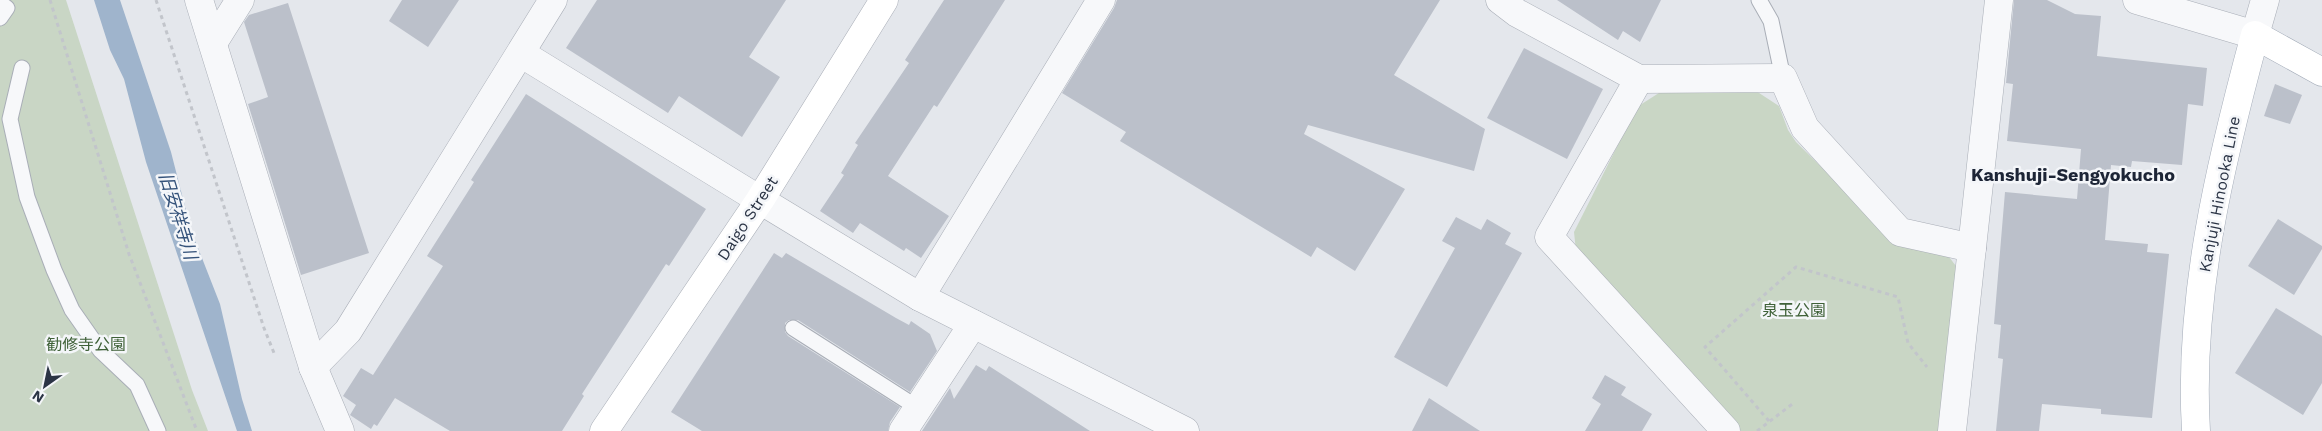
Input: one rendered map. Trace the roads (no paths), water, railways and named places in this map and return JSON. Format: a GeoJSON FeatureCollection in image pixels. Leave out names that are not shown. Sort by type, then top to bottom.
{"type":"FeatureCollection","features":[{"type":"Feature","properties":{"kind":"main road","name":"Daigo Street"},"geometry":{"type":"LineString","coordinates":[[604,431],[760,200],[884,0]]}},
{"type":"Feature","properties":{"kind":"main road"},"geometry":{"type":"LineString","coordinates":[[2255,35],[2322,72]]}},
{"type":"Feature","properties":{"kind":"main road","name":"Kanjuji Hinooka Line"},"geometry":{"type":"LineString","coordinates":[[2196,431],[2195,352],[2204,257],[2229,135],[2255,35]]}},
{"type":"Feature","properties":{"kind":"street"},"geometry":{"type":"LineString","coordinates":[[199,0],[214,43],[313,367],[340,431]]}},
{"type":"Feature","properties":{"kind":"street"},"geometry":{"type":"LineString","coordinates":[[214,43],[240,0]]}},
{"type":"Feature","properties":{"kind":"street"},"geometry":{"type":"LineString","coordinates":[[313,367],[348,331],[522,54],[553,0]]}},
{"type":"Feature","properties":{"kind":"street"},"geometry":{"type":"LineString","coordinates":[[920,297],[1101,0]]}},
{"type":"Feature","properties":{"kind":"street"},"geometry":{"type":"LineString","coordinates":[[1500,0],[1517,13],[1639,79],[1783,78],[1805,128],[1900,232],[1972,248]]}},
{"type":"Feature","properties":{"kind":"street"},"geometry":{"type":"LineString","coordinates":[[1952,431],[1999,0]]}},
{"type":"Feature","properties":{"kind":"street"},"geometry":{"type":"LineString","coordinates":[[2137,0],[2255,35],[2265,0]]}},
{"type":"Feature","properties":{"kind":"street"},"geometry":{"type":"LineString","coordinates":[[522,54],[920,297],[1185,431]]}},
{"type":"Feature","properties":{"kind":"street"},"geometry":{"type":"LineString","coordinates":[[1639,79],[1549,237],[1726,431]]}},
{"type":"Feature","properties":{"kind":"street"},"geometry":{"type":"LineString","coordinates":[[903,431],[973,324]]}},
{"type":"Feature","properties":{"kind":"lane"},"geometry":{"type":"LineString","coordinates":[[1759,0],[1771,21],[1783,78]]}},
{"type":"Feature","properties":{"kind":"lane"},"geometry":{"type":"LineString","coordinates":[[0,3],[7,8],[0,18]]}},
{"type":"Feature","properties":{"kind":"lane"},"geometry":{"type":"LineString","coordinates":[[22,68],[10,119],[27,197],[54,270],[72,310],[100,350],[137,386],[158,431]]}},
{"type":"Feature","properties":{"kind":"lane"},"geometry":{"type":"LineString","coordinates":[[793,328],[918,408]]}},
{"type":"Feature","properties":{"kind":"water","name":"旧安祥寺川"},"geometry":{"type":"Polygon","coordinates":[[[94,0],[120,0],[171,152],[191,230],[220,304],[242,399],[252,431],[237,431],[146,162],[124,79],[110,50],[94,0]]]}},
{"type":"Feature","properties":{"kind":"district","name":"Kanshuji-Sengyokucho"},"geometry":{"type":"Point","coordinates":[2073,175]}},
{"type":"Feature","properties":{"kind":"park label","name":"泉玉公園"},"geometry":{"type":"Point","coordinates":[1794,310]}},
{"type":"Feature","properties":{"kind":"park label","name":"勧修寺公園"},"geometry":{"type":"Point","coordinates":[86,344]}}]}
